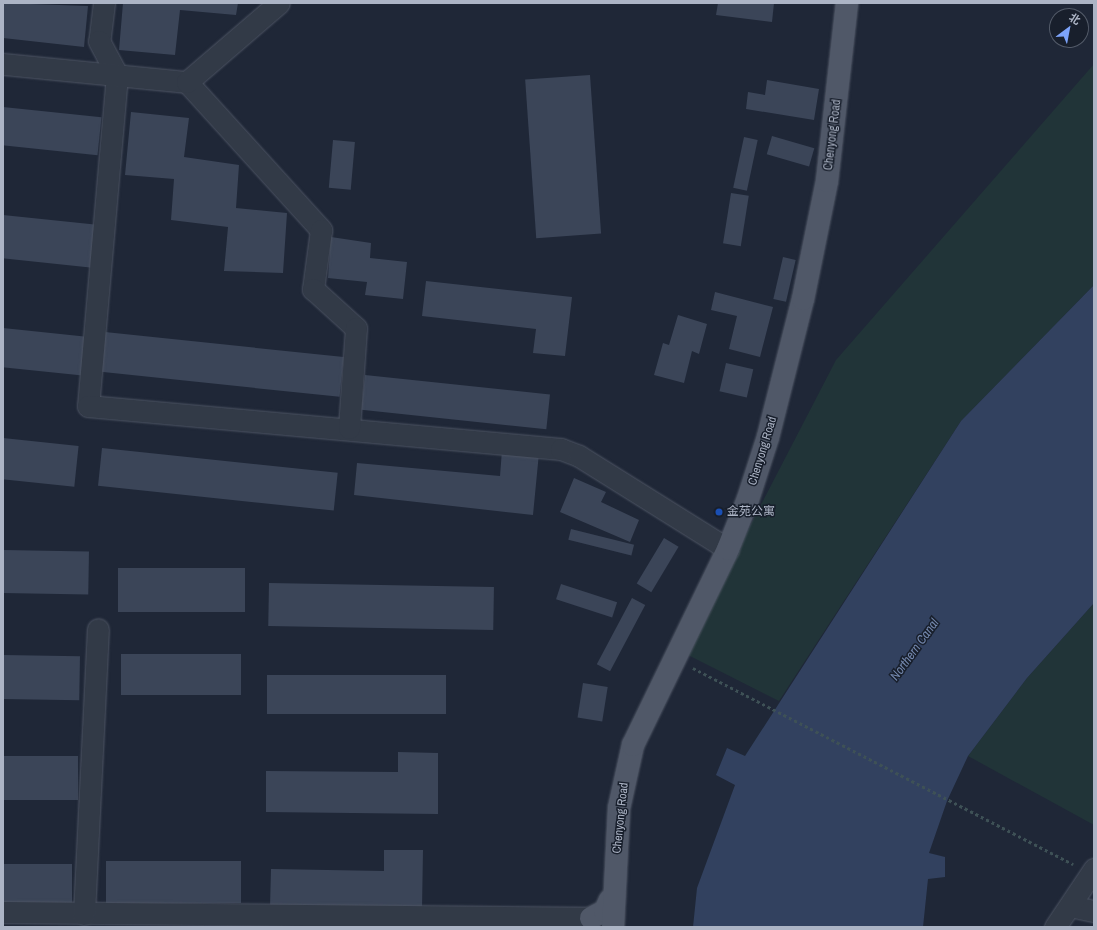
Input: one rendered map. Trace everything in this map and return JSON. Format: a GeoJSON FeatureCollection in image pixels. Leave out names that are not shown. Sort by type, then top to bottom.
{"type":"FeatureCollection","features":[{"type":"Feature","properties":{"kind":"main road","name":"Chenyong Road"},"geometry":{"type":"LineString","coordinates":[[607,918],[615,807],[624,756],[642,709],[725,547],[763,434],[804,263],[820,177],[840,3]]}},
{"type":"Feature","properties":{"kind":"main road","name":"Chenyong Road"},"geometry":{"type":"LineString","coordinates":[[607,918],[619,808],[626,769],[645,714],[725,547],[768,437],[803,299],[827,181],[847,3]]}},
{"type":"Feature","properties":{"kind":"street"},"geometry":{"type":"LineString","coordinates":[[104,3],[99,41],[117,75],[88,406],[349,428],[561,449],[579,456],[725,547]]}},
{"type":"Feature","properties":{"kind":"street"},"geometry":{"type":"LineString","coordinates":[[187,82],[279,3]]}},
{"type":"Feature","properties":{"kind":"street"},"geometry":{"type":"LineString","coordinates":[[3,64],[187,82],[321,230],[313,289],[356,328],[349,428]]}},
{"type":"Feature","properties":{"kind":"street"},"geometry":{"type":"LineString","coordinates":[[84,914],[98,629]]}},
{"type":"Feature","properties":{"kind":"street"},"geometry":{"type":"LineString","coordinates":[[1054,927],[1070,906],[1092,872]]}},
{"type":"Feature","properties":{"kind":"street"},"geometry":{"type":"LineString","coordinates":[[1070,906],[1094,911]]}},
{"type":"Feature","properties":{"kind":"street"},"geometry":{"type":"LineString","coordinates":[[3,912],[84,914],[123,921],[474,917],[607,918]]}},
{"type":"Feature","properties":{"kind":"street"},"geometry":{"type":"LineString","coordinates":[[451,927],[474,917]]}},
{"type":"Feature","properties":{"kind":"path"},"geometry":{"type":"LineString","coordinates":[[673,658],[1092,872]]}},
{"type":"Feature","properties":{"kind":"green space"},"geometry":{"type":"Polygon","coordinates":[[[1094,64],[1094,285],[961,421],[779,701],[684,653],[836,360],[1094,64]]]}},
{"type":"Feature","properties":{"kind":"green space"},"geometry":{"type":"Polygon","coordinates":[[[1094,603],[1094,825],[968,756],[1027,678],[1094,603]]]}},
{"type":"Feature","properties":{"kind":"water","name":"Northern Canal"},"geometry":{"type":"Polygon","coordinates":[[[1094,285],[1094,603],[1027,678],[968,756],[947,801],[929,853],[945,857],[945,877],[928,879],[923,927],[693,927],[697,888],[735,785],[716,775],[727,748],[745,756],[961,421],[1094,285]]]}},
{"type":"Feature","properties":{"kind":"building"},"geometry":{"type":"Polygon","coordinates":[[[3,3],[88,6],[84,47],[3,38],[3,3]]]}},
{"type":"Feature","properties":{"kind":"building"},"geometry":{"type":"Polygon","coordinates":[[[123,3],[238,3],[236,15],[180,10],[175,55],[119,50],[123,3]]]}},
{"type":"Feature","properties":{"kind":"building"},"geometry":{"type":"Polygon","coordinates":[[[718,3],[774,3],[772,22],[716,15],[718,3]]]}},
{"type":"Feature","properties":{"kind":"building"},"geometry":{"type":"Polygon","coordinates":[[[590,75],[601,234],[536,238],[525,80],[590,75]]]}},
{"type":"Feature","properties":{"kind":"building"},"geometry":{"type":"Polygon","coordinates":[[[767,80],[819,89],[814,120],[746,109],[748,92],[765,95],[767,80]]]}},
{"type":"Feature","properties":{"kind":"building"},"geometry":{"type":"Polygon","coordinates":[[[3,107],[101,117],[97,155],[3,145],[3,107]]]}},
{"type":"Feature","properties":{"kind":"building"},"geometry":{"type":"Polygon","coordinates":[[[131,112],[189,118],[184,157],[239,165],[236,208],[287,213],[283,273],[224,271],[228,227],[171,220],[174,179],[125,175],[131,112]]]}},
{"type":"Feature","properties":{"kind":"building"},"geometry":{"type":"Polygon","coordinates":[[[772,136],[814,148],[809,166],[767,154],[772,136]]]}},
{"type":"Feature","properties":{"kind":"building"},"geometry":{"type":"Polygon","coordinates":[[[744,137],[758,140],[747,191],[733,188],[744,137]]]}},
{"type":"Feature","properties":{"kind":"building"},"geometry":{"type":"Polygon","coordinates":[[[333,140],[355,142],[351,190],[329,188],[333,140]]]}},
{"type":"Feature","properties":{"kind":"building"},"geometry":{"type":"Polygon","coordinates":[[[731,193],[749,196],[741,246],[723,243],[731,193]]]}},
{"type":"Feature","properties":{"kind":"building"},"geometry":{"type":"Polygon","coordinates":[[[3,215],[94,225],[90,267],[3,258],[3,215]]]}},
{"type":"Feature","properties":{"kind":"building"},"geometry":{"type":"Polygon","coordinates":[[[331,237],[371,243],[370,258],[407,262],[403,299],[365,295],[367,282],[328,278],[331,237]]]}},
{"type":"Feature","properties":{"kind":"building"},"geometry":{"type":"Polygon","coordinates":[[[783,257],[796,260],[786,302],[773,299],[783,257]]]}},
{"type":"Feature","properties":{"kind":"building"},"geometry":{"type":"Polygon","coordinates":[[[426,281],[572,297],[565,356],[533,353],[536,329],[422,316],[426,281]]]}},
{"type":"Feature","properties":{"kind":"building"},"geometry":{"type":"Polygon","coordinates":[[[715,292],[773,307],[760,357],[729,349],[737,316],[711,310],[715,292]]]}},
{"type":"Feature","properties":{"kind":"building"},"geometry":{"type":"Polygon","coordinates":[[[678,315],[707,324],[699,354],[692,351],[684,383],[654,375],[663,343],[669,345],[678,315]]]}},
{"type":"Feature","properties":{"kind":"building"},"geometry":{"type":"Polygon","coordinates":[[[3,328],[87,337],[82,376],[3,367],[3,328]]]}},
{"type":"Feature","properties":{"kind":"building"},"geometry":{"type":"Polygon","coordinates":[[[105,332],[344,357],[340,397],[101,372],[105,332]]]}},
{"type":"Feature","properties":{"kind":"building"},"geometry":{"type":"Polygon","coordinates":[[[726,363],[753,369],[747,398],[719,391],[726,363]]]}},
{"type":"Feature","properties":{"kind":"building"},"geometry":{"type":"Polygon","coordinates":[[[365,375],[550,394],[546,429],[361,410],[365,375]]]}},
{"type":"Feature","properties":{"kind":"building"},"geometry":{"type":"Polygon","coordinates":[[[3,438],[79,446],[74,487],[3,479],[3,438]]]}},
{"type":"Feature","properties":{"kind":"building"},"geometry":{"type":"Polygon","coordinates":[[[102,448],[338,473],[334,511],[98,486],[102,448]]]}},
{"type":"Feature","properties":{"kind":"building"},"geometry":{"type":"Polygon","coordinates":[[[502,450],[539,453],[533,515],[354,495],[357,463],[500,476],[502,450]]]}},
{"type":"Feature","properties":{"kind":"building"},"geometry":{"type":"Polygon","coordinates":[[[574,478],[606,492],[601,502],[639,520],[630,542],[560,512],[574,478]]]}},
{"type":"Feature","properties":{"kind":"building"},"geometry":{"type":"Polygon","coordinates":[[[571,529],[634,545],[631,555],[568,540],[571,529]]]}},
{"type":"Feature","properties":{"kind":"building"},"geometry":{"type":"Polygon","coordinates":[[[664,538],[679,547],[651,592],[637,583],[664,538]]]}},
{"type":"Feature","properties":{"kind":"building"},"geometry":{"type":"Polygon","coordinates":[[[3,550],[89,552],[88,594],[3,593],[3,550]]]}},
{"type":"Feature","properties":{"kind":"building"},"geometry":{"type":"Polygon","coordinates":[[[118,568],[245,568],[245,612],[118,612],[118,568]]]}},
{"type":"Feature","properties":{"kind":"building"},"geometry":{"type":"Polygon","coordinates":[[[269,583],[494,587],[493,630],[268,626],[269,583]]]}},
{"type":"Feature","properties":{"kind":"building"},"geometry":{"type":"Polygon","coordinates":[[[561,584],[617,602],[612,617],[556,599],[561,584]]]}},
{"type":"Feature","properties":{"kind":"building"},"geometry":{"type":"Polygon","coordinates":[[[632,598],[645,605],[610,671],[597,664],[632,598]]]}},
{"type":"Feature","properties":{"kind":"building"},"geometry":{"type":"Polygon","coordinates":[[[121,654],[241,654],[241,695],[121,695],[121,654]]]}},
{"type":"Feature","properties":{"kind":"building"},"geometry":{"type":"Polygon","coordinates":[[[3,655],[80,656],[79,700],[3,699],[3,655]]]}},
{"type":"Feature","properties":{"kind":"building"},"geometry":{"type":"Polygon","coordinates":[[[267,675],[446,675],[446,714],[267,714],[267,675]]]}},
{"type":"Feature","properties":{"kind":"building"},"geometry":{"type":"Polygon","coordinates":[[[583,683],[608,687],[602,721],[578,718],[583,683]]]}},
{"type":"Feature","properties":{"kind":"building"},"geometry":{"type":"Polygon","coordinates":[[[398,752],[438,753],[438,814],[266,812],[266,771],[398,772],[398,752]]]}},
{"type":"Feature","properties":{"kind":"building"},"geometry":{"type":"Polygon","coordinates":[[[3,756],[78,756],[78,800],[3,800],[3,756]]]}},
{"type":"Feature","properties":{"kind":"building"},"geometry":{"type":"Polygon","coordinates":[[[384,850],[423,850],[422,909],[270,907],[271,869],[384,871],[384,850]]]}},
{"type":"Feature","properties":{"kind":"building"},"geometry":{"type":"Polygon","coordinates":[[[106,861],[241,861],[241,903],[106,903],[106,861]]]}},
{"type":"Feature","properties":{"kind":"building"},"geometry":{"type":"Polygon","coordinates":[[[3,864],[72,864],[72,904],[3,904],[3,864]]]}},
{"type":"Feature","properties":{"kind":"place","name":"金苑公寓"},"geometry":{"type":"Point","coordinates":[719,512]}}]}
